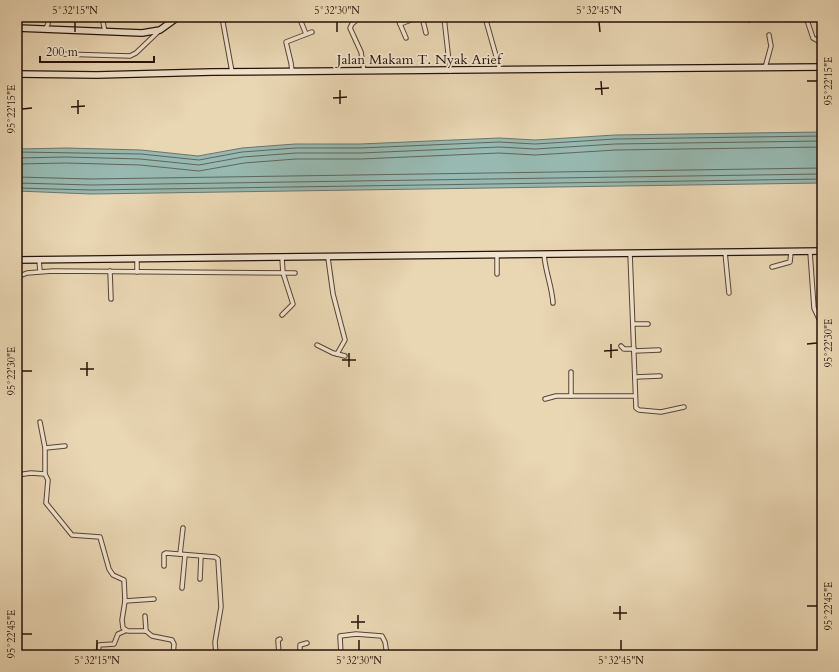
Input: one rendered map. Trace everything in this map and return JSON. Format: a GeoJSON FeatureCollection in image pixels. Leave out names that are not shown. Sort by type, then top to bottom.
{"type":"FeatureCollection","features":[{"type":"Feature","properties":{"kind":"street"},"geometry":{"type":"LineString","coordinates":[[46,28],[48,24],[48,17]]}},
{"type":"Feature","properties":{"kind":"street"},"geometry":{"type":"LineString","coordinates":[[102,17],[105,32]]}},
{"type":"Feature","properties":{"kind":"street"},"geometry":{"type":"LineString","coordinates":[[61,54],[130,56],[160,30],[178,17]]}},
{"type":"Feature","properties":{"kind":"street"},"geometry":{"type":"LineString","coordinates":[[224,17],[232,72]]}},
{"type":"Feature","properties":{"kind":"street"},"geometry":{"type":"LineString","coordinates":[[300,17],[306,34]]}},
{"type":"Feature","properties":{"kind":"street"},"geometry":{"type":"LineString","coordinates":[[360,17],[352,24],[350,28],[361,52],[364,71]]}},
{"type":"Feature","properties":{"kind":"street"},"geometry":{"type":"LineString","coordinates":[[397,17],[406,38]]}},
{"type":"Feature","properties":{"kind":"street"},"geometry":{"type":"LineString","coordinates":[[400,24],[420,17],[426,33]]}},
{"type":"Feature","properties":{"kind":"street"},"geometry":{"type":"LineString","coordinates":[[444,17],[450,71]]}},
{"type":"Feature","properties":{"kind":"street"},"geometry":{"type":"LineString","coordinates":[[485,17],[500,70]]}},
{"type":"Feature","properties":{"kind":"street"},"geometry":{"type":"LineString","coordinates":[[806,17],[813,38],[822,44]]}},
{"type":"Feature","properties":{"kind":"street"},"geometry":{"type":"LineString","coordinates":[[17,28],[142,33],[160,30]]}},
{"type":"Feature","properties":{"kind":"street"},"geometry":{"type":"LineString","coordinates":[[292,71],[286,42],[312,32]]}},
{"type":"Feature","properties":{"kind":"street"},"geometry":{"type":"LineString","coordinates":[[765,68],[771,46],[769,35]]}},
{"type":"Feature","properties":{"kind":"street","name":"Jalan Makam T. Nyak Arief"},"geometry":{"type":"LineString","coordinates":[[17,74],[97,75],[292,71],[822,67]]}},
{"type":"Feature","properties":{"kind":"street"},"geometry":{"type":"LineString","coordinates":[[17,260],[283,260],[497,256],[725,257],[791,256],[822,251]]}},
{"type":"Feature","properties":{"kind":"street"},"geometry":{"type":"LineString","coordinates":[[810,253],[814,308],[820,321],[822,331]]}},
{"type":"Feature","properties":{"kind":"street"},"geometry":{"type":"LineString","coordinates":[[497,256],[497,274]]}},
{"type":"Feature","properties":{"kind":"street"},"geometry":{"type":"LineString","coordinates":[[545,256],[545,268],[550,277],[554,303]]}},
{"type":"Feature","properties":{"kind":"street"},"geometry":{"type":"LineString","coordinates":[[630,256],[636,408],[638,410],[661,412],[684,407]]}},
{"type":"Feature","properties":{"kind":"street"},"geometry":{"type":"LineString","coordinates":[[772,267],[788,263],[791,256]]}},
{"type":"Feature","properties":{"kind":"street"},"geometry":{"type":"LineString","coordinates":[[725,257],[729,293]]}},
{"type":"Feature","properties":{"kind":"street"},"geometry":{"type":"LineString","coordinates":[[328,258],[333,294],[345,340],[337,354]]}},
{"type":"Feature","properties":{"kind":"street"},"geometry":{"type":"LineString","coordinates":[[39,260],[40,272]]}},
{"type":"Feature","properties":{"kind":"street"},"geometry":{"type":"LineString","coordinates":[[282,315],[293,304],[283,272],[283,260]]}},
{"type":"Feature","properties":{"kind":"street"},"geometry":{"type":"LineString","coordinates":[[137,261],[137,271]]}},
{"type":"Feature","properties":{"kind":"street"},"geometry":{"type":"LineString","coordinates":[[110,271],[111,299]]}},
{"type":"Feature","properties":{"kind":"street"},"geometry":{"type":"LineString","coordinates":[[17,277],[27,273],[40,272],[137,271],[295,273]]}},
{"type":"Feature","properties":{"kind":"street"},"geometry":{"type":"LineString","coordinates":[[633,324],[648,324]]}},
{"type":"Feature","properties":{"kind":"street"},"geometry":{"type":"LineString","coordinates":[[317,345],[332,353],[345,356]]}},
{"type":"Feature","properties":{"kind":"street"},"geometry":{"type":"LineString","coordinates":[[621,346],[624,349],[659,350]]}},
{"type":"Feature","properties":{"kind":"street"},"geometry":{"type":"LineString","coordinates":[[571,372],[571,396]]}},
{"type":"Feature","properties":{"kind":"street"},"geometry":{"type":"LineString","coordinates":[[635,377],[660,376]]}},
{"type":"Feature","properties":{"kind":"street"},"geometry":{"type":"LineString","coordinates":[[545,399],[556,396],[635,396]]}},
{"type":"Feature","properties":{"kind":"street"},"geometry":{"type":"LineString","coordinates":[[40,422],[45,448],[45,474],[48,480],[46,499],[47,505],[72,535],[100,536],[108,567],[113,575],[124,580],[126,601],[122,624],[126,631]]}},
{"type":"Feature","properties":{"kind":"street"},"geometry":{"type":"LineString","coordinates":[[45,448],[65,446]]}},
{"type":"Feature","properties":{"kind":"street"},"geometry":{"type":"LineString","coordinates":[[17,475],[31,473],[45,474]]}},
{"type":"Feature","properties":{"kind":"street"},"geometry":{"type":"LineString","coordinates":[[180,554],[183,528]]}},
{"type":"Feature","properties":{"kind":"street"},"geometry":{"type":"LineString","coordinates":[[164,566],[165,553],[215,557],[218,559],[220,607],[215,642],[216,655]]}},
{"type":"Feature","properties":{"kind":"street"},"geometry":{"type":"LineString","coordinates":[[182,588],[185,555]]}},
{"type":"Feature","properties":{"kind":"street"},"geometry":{"type":"LineString","coordinates":[[200,578],[201,556]]}},
{"type":"Feature","properties":{"kind":"street"},"geometry":{"type":"LineString","coordinates":[[126,601],[154,600]]}},
{"type":"Feature","properties":{"kind":"street"},"geometry":{"type":"LineString","coordinates":[[145,616],[146,631]]}},
{"type":"Feature","properties":{"kind":"street"},"geometry":{"type":"LineString","coordinates":[[98,655],[99,645],[114,644],[118,634],[126,631],[146,631],[152,636],[162,637],[173,641],[173,655]]}},
{"type":"Feature","properties":{"kind":"street"},"geometry":{"type":"LineString","coordinates":[[341,655],[340,636],[356,634],[382,636],[385,642],[387,655]]}},
{"type":"Feature","properties":{"kind":"street"},"geometry":{"type":"LineString","coordinates":[[279,655],[278,640],[280,639]]}},
{"type":"Feature","properties":{"kind":"street"},"geometry":{"type":"LineString","coordinates":[[300,655],[300,645],[307,643]]}},
{"type":"Feature","properties":{"kind":"water"},"geometry":{"type":"Polygon","coordinates":[[[822,132],[822,183],[91,194],[17,191],[17,149],[66,148],[141,150],[198,156],[242,148],[295,144],[360,144],[499,138],[535,140],[615,135],[822,132]]]}}]}
